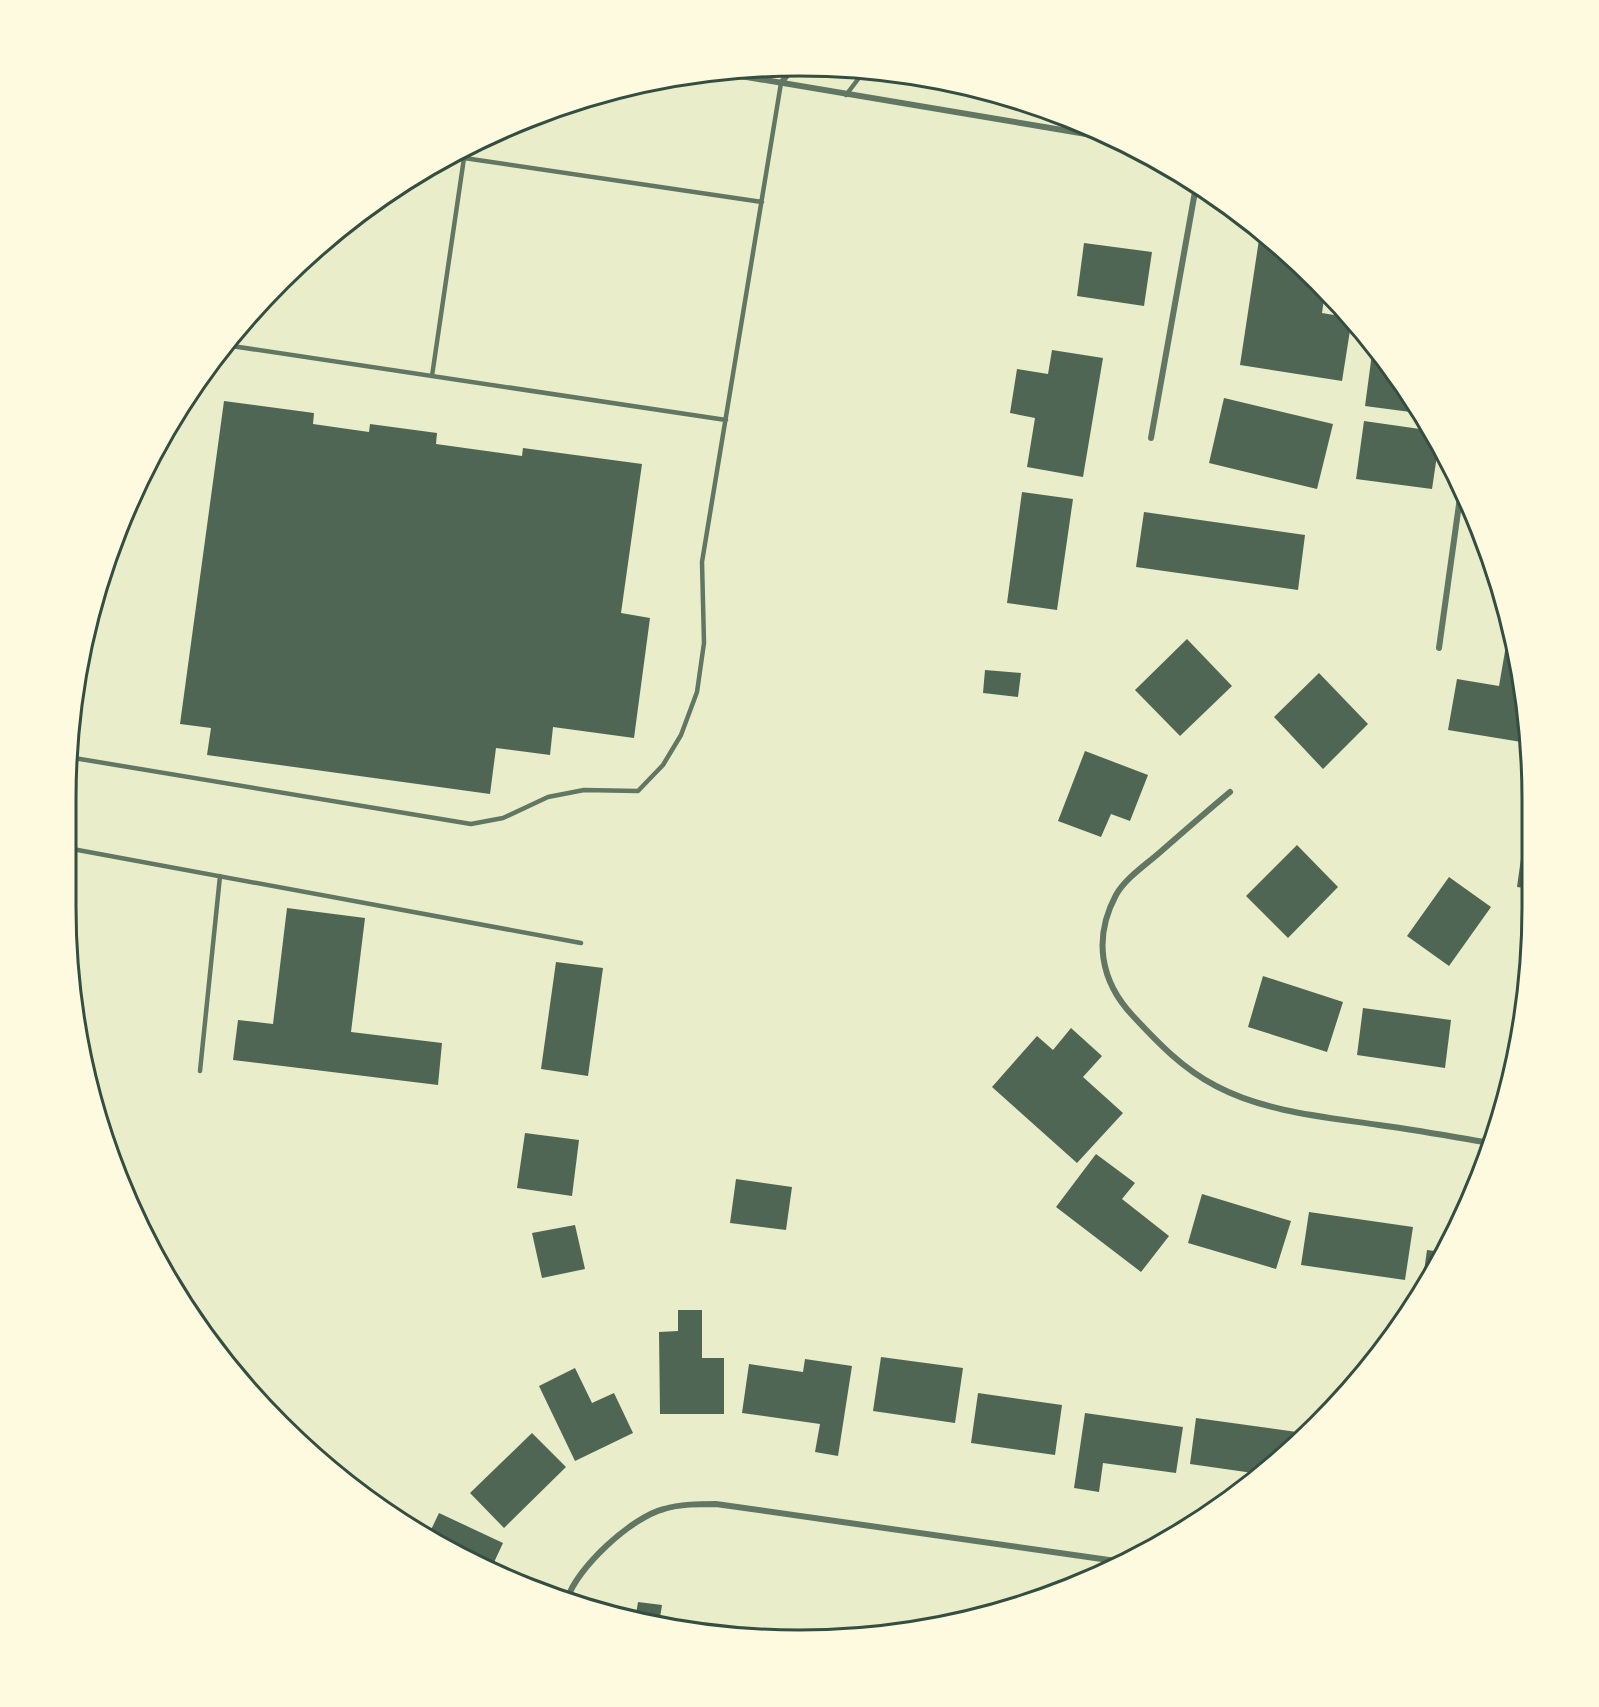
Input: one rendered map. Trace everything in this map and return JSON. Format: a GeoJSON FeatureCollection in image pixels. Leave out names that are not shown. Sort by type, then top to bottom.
{"type":"FeatureCollection","features":[{"type":"Feature","properties":{"kind":"street"},"geometry":{"type":"LineString","coordinates":[[781,82],[786,77]]}},
{"type":"Feature","properties":{"kind":"street"},"geometry":{"type":"LineString","coordinates":[[755,78],[1077,133]]}},
{"type":"Feature","properties":{"kind":"street"},"geometry":{"type":"LineString","coordinates":[[1151,438],[1195,194]]}},
{"type":"Feature","properties":{"kind":"street"},"geometry":{"type":"LineString","coordinates":[[1439,648],[1459,505]]}},
{"type":"Feature","properties":{"kind":"street"},"geometry":{"type":"LineString","coordinates":[[1230,792],[1132,877],[1117,893],[1102,931],[1102,958],[1108,980],[1123,1005],[1157,1042],[1182,1064],[1216,1086],[1255,1101],[1312,1116],[1483,1142]]}},
{"type":"Feature","properties":{"kind":"street"},"geometry":{"type":"LineString","coordinates":[[569,1593],[599,1553],[626,1529],[663,1509],[698,1504],[716,1504],[1110,1560]]}},
{"type":"Feature","properties":{"kind":"lane"},"geometry":{"type":"LineString","coordinates":[[846,94],[857,79]]}},
{"type":"Feature","properties":{"kind":"lane"},"geometry":{"type":"LineString","coordinates":[[78,759],[471,824],[503,818],[548,797],[584,790],[638,791],[663,765],[681,735],[697,692],[704,643],[702,562],[781,82]]}},
{"type":"Feature","properties":{"kind":"lane"},"geometry":{"type":"LineString","coordinates":[[466,158],[762,202]]}},
{"type":"Feature","properties":{"kind":"lane"},"geometry":{"type":"LineString","coordinates":[[432,376],[464,159]]}},
{"type":"Feature","properties":{"kind":"lane"},"geometry":{"type":"LineString","coordinates":[[236,347],[726,420]]}},
{"type":"Feature","properties":{"kind":"lane"},"geometry":{"type":"LineString","coordinates":[[76,850],[581,943]]}},
{"type":"Feature","properties":{"kind":"lane"},"geometry":{"type":"LineString","coordinates":[[200,1071],[220,876]]}},
{"type":"Feature","properties":{"kind":"building"},"geometry":{"type":"Polygon","coordinates":[[[1259,242],[1324,302],[1322,313],[1336,315],[1350,331],[1342,381],[1240,365],[1259,242]]]}},
{"type":"Feature","properties":{"kind":"building"},"geometry":{"type":"Polygon","coordinates":[[[1084,243],[1152,252],[1144,306],[1077,296],[1084,243]]]}},
{"type":"Feature","properties":{"kind":"building"},"geometry":{"type":"Polygon","coordinates":[[[1052,350],[1103,358],[1083,477],[1027,467],[1035,418],[1010,413],[1017,369],[1048,374],[1052,350]]]}},
{"type":"Feature","properties":{"kind":"building"},"geometry":{"type":"Polygon","coordinates":[[[1372,357],[1410,412],[1365,406],[1372,357]]]}},
{"type":"Feature","properties":{"kind":"building"},"geometry":{"type":"Polygon","coordinates":[[[1224,398],[1333,424],[1317,489],[1209,463],[1224,398]]]}},
{"type":"Feature","properties":{"kind":"building"},"geometry":{"type":"Polygon","coordinates":[[[224,401],[314,413],[313,424],[369,432],[370,424],[437,433],[436,444],[522,456],[523,448],[642,464],[621,613],[650,618],[634,738],[553,727],[550,755],[496,748],[490,794],[207,755],[211,728],[180,724],[224,401]]]}},
{"type":"Feature","properties":{"kind":"building"},"geometry":{"type":"Polygon","coordinates":[[[1364,421],[1420,429],[1437,458],[1432,489],[1356,479],[1364,421]]]}},
{"type":"Feature","properties":{"kind":"building"},"geometry":{"type":"Polygon","coordinates":[[[1022,492],[1073,499],[1057,610],[1007,603],[1022,492]]]}},
{"type":"Feature","properties":{"kind":"building"},"geometry":{"type":"Polygon","coordinates":[[[1144,512],[1305,535],[1298,590],[1136,567],[1144,512]]]}},
{"type":"Feature","properties":{"kind":"building"},"geometry":{"type":"Polygon","coordinates":[[[1187,639],[1232,686],[1180,736],[1135,690],[1187,639]]]}},
{"type":"Feature","properties":{"kind":"building"},"geometry":{"type":"Polygon","coordinates":[[[1506,645],[1520,742],[1448,730],[1457,679],[1499,686],[1506,645]]]}},
{"type":"Feature","properties":{"kind":"building"},"geometry":{"type":"Polygon","coordinates":[[[985,670],[1021,673],[1018,697],[983,693],[985,670]]]}},
{"type":"Feature","properties":{"kind":"building"},"geometry":{"type":"Polygon","coordinates":[[[1319,673],[1368,724],[1323,769],[1274,717],[1319,673]]]}},
{"type":"Feature","properties":{"kind":"building"},"geometry":{"type":"Polygon","coordinates":[[[1085,751],[1148,775],[1130,821],[1111,814],[1101,837],[1058,821],[1085,751]]]}},
{"type":"Feature","properties":{"kind":"building"},"geometry":{"type":"Polygon","coordinates":[[[1297,845],[1338,887],[1288,938],[1246,896],[1297,845]]]}},
{"type":"Feature","properties":{"kind":"building"},"geometry":{"type":"Polygon","coordinates":[[[1522,851],[1522,888],[1517,887],[1522,851]]]}},
{"type":"Feature","properties":{"kind":"building"},"geometry":{"type":"Polygon","coordinates":[[[1449,877],[1491,907],[1449,966],[1407,936],[1449,877]]]}},
{"type":"Feature","properties":{"kind":"building"},"geometry":{"type":"Polygon","coordinates":[[[287,908],[365,918],[351,1032],[442,1043],[438,1085],[233,1060],[238,1020],[273,1024],[287,908]]]}},
{"type":"Feature","properties":{"kind":"building"},"geometry":{"type":"Polygon","coordinates":[[[556,962],[603,968],[588,1076],[541,1069],[556,962]]]}},
{"type":"Feature","properties":{"kind":"building"},"geometry":{"type":"Polygon","coordinates":[[[1263,976],[1343,1002],[1327,1052],[1248,1027],[1263,976]]]}},
{"type":"Feature","properties":{"kind":"building"},"geometry":{"type":"Polygon","coordinates":[[[1363,1008],[1451,1020],[1445,1068],[1357,1055],[1363,1008]]]}},
{"type":"Feature","properties":{"kind":"building"},"geometry":{"type":"Polygon","coordinates":[[[1071,1028],[1102,1056],[1083,1077],[1123,1113],[1077,1163],[992,1087],[1037,1036],[1053,1050],[1071,1028]]]}},
{"type":"Feature","properties":{"kind":"building"},"geometry":{"type":"Polygon","coordinates":[[[525,1133],[579,1140],[572,1196],[517,1188],[525,1133]]]}},
{"type":"Feature","properties":{"kind":"building"},"geometry":{"type":"Polygon","coordinates":[[[1096,1154],[1135,1183],[1122,1199],[1169,1236],[1141,1272],[1056,1207],[1096,1154]]]}},
{"type":"Feature","properties":{"kind":"building"},"geometry":{"type":"Polygon","coordinates":[[[736,1179],[792,1187],[786,1230],[730,1223],[736,1179]]]}},
{"type":"Feature","properties":{"kind":"building"},"geometry":{"type":"Polygon","coordinates":[[[1202,1194],[1291,1221],[1276,1269],[1188,1243],[1202,1194]]]}},
{"type":"Feature","properties":{"kind":"building"},"geometry":{"type":"Polygon","coordinates":[[[1309,1212],[1413,1227],[1405,1280],[1301,1265],[1309,1212]]]}},
{"type":"Feature","properties":{"kind":"building"},"geometry":{"type":"Polygon","coordinates":[[[575,1225],[585,1269],[542,1278],[532,1233],[575,1225]]]}},
{"type":"Feature","properties":{"kind":"building"},"geometry":{"type":"Polygon","coordinates":[[[1427,1250],[1435,1251],[1426,1269],[1424,1272],[1427,1250]]]}},
{"type":"Feature","properties":{"kind":"building"},"geometry":{"type":"Polygon","coordinates":[[[678,1310],[702,1310],[702,1358],[724,1358],[724,1414],[660,1414],[659,1332],[678,1331],[678,1310]]]}},
{"type":"Feature","properties":{"kind":"building"},"geometry":{"type":"Polygon","coordinates":[[[881,1357],[963,1368],[955,1423],[873,1411],[881,1357]]]}},
{"type":"Feature","properties":{"kind":"building"},"geometry":{"type":"Polygon","coordinates":[[[805,1359],[852,1366],[838,1456],[815,1452],[820,1424],[742,1413],[749,1364],[803,1372],[805,1359]]]}},
{"type":"Feature","properties":{"kind":"building"},"geometry":{"type":"Polygon","coordinates":[[[575,1368],[592,1403],[614,1393],[633,1433],[575,1461],[539,1386],[575,1368]]]}},
{"type":"Feature","properties":{"kind":"building"},"geometry":{"type":"Polygon","coordinates":[[[978,1393],[1062,1405],[1055,1455],[971,1443],[978,1393]]]}},
{"type":"Feature","properties":{"kind":"building"},"geometry":{"type":"Polygon","coordinates":[[[1085,1413],[1183,1427],[1176,1473],[1103,1463],[1099,1492],[1074,1488],[1085,1413]]]}},
{"type":"Feature","properties":{"kind":"building"},"geometry":{"type":"Polygon","coordinates":[[[1196,1418],[1297,1432],[1250,1473],[1190,1464],[1196,1418]]]}},
{"type":"Feature","properties":{"kind":"building"},"geometry":{"type":"Polygon","coordinates":[[[532,1433],[566,1467],[504,1528],[470,1493],[532,1433]]]}},
{"type":"Feature","properties":{"kind":"building"},"geometry":{"type":"Polygon","coordinates":[[[439,1513],[503,1543],[494,1562],[431,1530],[439,1513]]]}},
{"type":"Feature","properties":{"kind":"building"},"geometry":{"type":"Polygon","coordinates":[[[638,1602],[662,1605],[660,1617],[636,1612],[638,1602]]]}}]}
